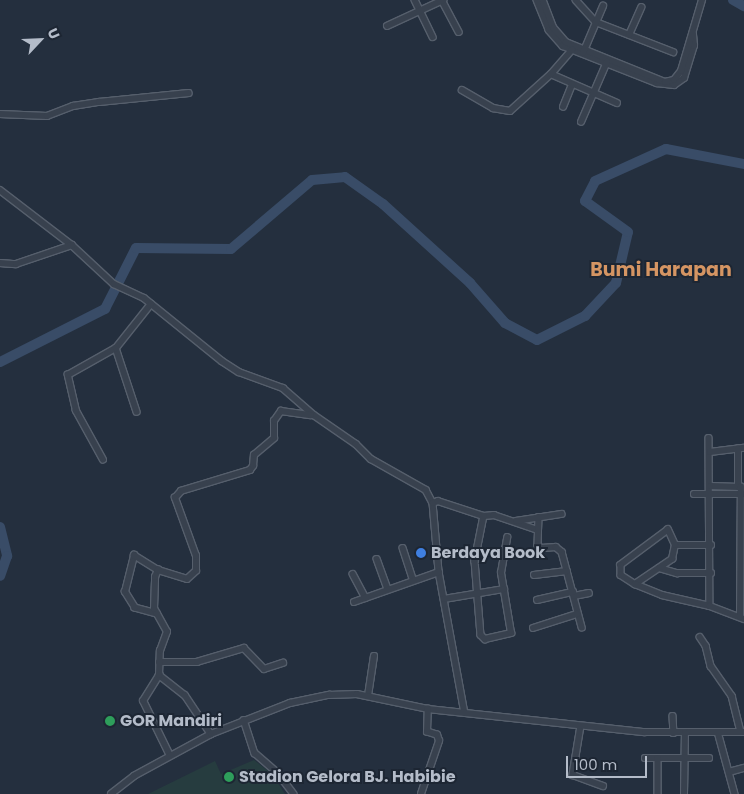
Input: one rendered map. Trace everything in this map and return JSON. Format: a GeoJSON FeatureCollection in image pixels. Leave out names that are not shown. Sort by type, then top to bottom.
{"type":"FeatureCollection","features":[{"type":"Feature","properties":{"kind":"street"},"geometry":{"type":"LineString","coordinates":[[415,0],[433,37]]}},
{"type":"Feature","properties":{"kind":"street"},"geometry":{"type":"LineString","coordinates":[[387,26],[443,0],[459,32]]}},
{"type":"Feature","properties":{"kind":"street"},"geometry":{"type":"LineString","coordinates":[[537,0],[553,36],[572,50],[583,52]]}},
{"type":"Feature","properties":{"kind":"street"},"geometry":{"type":"LineString","coordinates":[[543,0],[544,14],[561,37],[583,52],[670,83],[682,72],[693,34],[699,1]]}},
{"type":"Feature","properties":{"kind":"street"},"geometry":{"type":"LineString","coordinates":[[576,0],[596,22],[673,52]]}},
{"type":"Feature","properties":{"kind":"street"},"geometry":{"type":"LineString","coordinates":[[583,52],[603,6]]}},
{"type":"Feature","properties":{"kind":"street"},"geometry":{"type":"LineString","coordinates":[[630,35],[641,8]]}},
{"type":"Feature","properties":{"kind":"street"},"geometry":{"type":"LineString","coordinates":[[462,90],[481,103],[507,112],[551,74],[572,50]]}},
{"type":"Feature","properties":{"kind":"street"},"geometry":{"type":"LineString","coordinates":[[581,122],[607,62]]}},
{"type":"Feature","properties":{"kind":"street"},"geometry":{"type":"LineString","coordinates":[[551,74],[572,85],[617,102]]}},
{"type":"Feature","properties":{"kind":"street"},"geometry":{"type":"LineString","coordinates":[[563,108],[572,85]]}},
{"type":"Feature","properties":{"kind":"street"},"geometry":{"type":"LineString","coordinates":[[0,114],[47,116],[90,104],[189,93]]}},
{"type":"Feature","properties":{"kind":"street"},"geometry":{"type":"LineString","coordinates":[[0,190],[72,245],[114,284],[144,298],[232,368],[283,388],[314,416],[356,444],[371,459],[420,485],[433,503],[439,572],[465,714]]}},
{"type":"Feature","properties":{"kind":"street"},"geometry":{"type":"LineString","coordinates":[[0,263],[19,263],[72,245]]}},
{"type":"Feature","properties":{"kind":"street"},"geometry":{"type":"LineString","coordinates":[[103,460],[76,411],[68,375],[116,348],[151,304]]}},
{"type":"Feature","properties":{"kind":"street"},"geometry":{"type":"LineString","coordinates":[[116,348],[136,412]]}},
{"type":"Feature","properties":{"kind":"street"},"geometry":{"type":"LineString","coordinates":[[157,614],[135,608],[126,592],[134,555],[158,570],[187,579],[196,571],[196,556],[174,498],[177,495],[250,470],[253,466],[254,455],[274,438],[274,421],[281,411],[298,411],[314,416]]}},
{"type":"Feature","properties":{"kind":"street"},"geometry":{"type":"LineString","coordinates":[[709,438],[711,490],[710,606]]}},
{"type":"Feature","properties":{"kind":"street"},"geometry":{"type":"LineString","coordinates":[[636,584],[672,559],[675,544],[668,530],[619,566],[621,575],[636,584],[662,595],[710,606],[742,618],[741,448],[710,452]]}},
{"type":"Feature","properties":{"kind":"street"},"geometry":{"type":"LineString","coordinates":[[694,494],[711,490],[742,490]]}},
{"type":"Feature","properties":{"kind":"street"},"geometry":{"type":"LineString","coordinates":[[433,503],[438,501],[484,516],[494,515],[538,530]]}},
{"type":"Feature","properties":{"kind":"street"},"geometry":{"type":"LineString","coordinates":[[516,521],[561,514]]}},
{"type":"Feature","properties":{"kind":"street"},"geometry":{"type":"LineString","coordinates":[[484,516],[475,561],[483,638],[509,635],[502,553],[507,538]]}},
{"type":"Feature","properties":{"kind":"street"},"geometry":{"type":"LineString","coordinates":[[539,517],[539,547],[560,549],[582,628]]}},
{"type":"Feature","properties":{"kind":"street"},"geometry":{"type":"LineString","coordinates":[[675,544],[711,545]]}},
{"type":"Feature","properties":{"kind":"street"},"geometry":{"type":"LineString","coordinates":[[402,548],[413,580]]}},
{"type":"Feature","properties":{"kind":"street"},"geometry":{"type":"LineString","coordinates":[[376,559],[388,589]]}},
{"type":"Feature","properties":{"kind":"street"},"geometry":{"type":"LineString","coordinates":[[659,568],[677,573],[711,573]]}},
{"type":"Feature","properties":{"kind":"street"},"geometry":{"type":"LineString","coordinates":[[158,570],[153,601],[157,614],[167,632],[159,662],[159,675],[142,701],[170,756]]}},
{"type":"Feature","properties":{"kind":"street"},"geometry":{"type":"LineString","coordinates":[[534,575],[567,570]]}},
{"type":"Feature","properties":{"kind":"street"},"geometry":{"type":"LineString","coordinates":[[354,602],[439,572]]}},
{"type":"Feature","properties":{"kind":"street"},"geometry":{"type":"LineString","coordinates":[[353,574],[366,598]]}},
{"type":"Feature","properties":{"kind":"street"},"geometry":{"type":"LineString","coordinates":[[444,599],[504,589]]}},
{"type":"Feature","properties":{"kind":"street"},"geometry":{"type":"LineString","coordinates":[[538,600],[589,593]]}},
{"type":"Feature","properties":{"kind":"street"},"geometry":{"type":"LineString","coordinates":[[534,628],[577,614]]}},
{"type":"Feature","properties":{"kind":"street"},"geometry":{"type":"LineString","coordinates":[[111,794],[170,756],[211,734],[244,720],[314,697],[368,696],[428,709],[581,726],[674,733],[743,732],[732,696],[711,666],[706,646],[700,637]]}},
{"type":"Feature","properties":{"kind":"street"},"geometry":{"type":"LineString","coordinates":[[159,662],[197,662],[244,648],[264,669],[283,663]]}},
{"type":"Feature","properties":{"kind":"street"},"geometry":{"type":"LineString","coordinates":[[368,696],[374,656]]}},
{"type":"Feature","properties":{"kind":"street"},"geometry":{"type":"LineString","coordinates":[[159,675],[185,695],[211,734]]}},
{"type":"Feature","properties":{"kind":"street"},"geometry":{"type":"LineString","coordinates":[[421,794],[439,740],[437,735],[427,732],[428,709]]}},
{"type":"Feature","properties":{"kind":"street"},"geometry":{"type":"LineString","coordinates":[[673,716],[674,733]]}},
{"type":"Feature","properties":{"kind":"street"},"geometry":{"type":"LineString","coordinates":[[244,720],[255,753],[278,773],[294,794]]}},
{"type":"Feature","properties":{"kind":"street"},"geometry":{"type":"LineString","coordinates":[[581,726],[573,775],[603,786]]}},
{"type":"Feature","properties":{"kind":"street"},"geometry":{"type":"LineString","coordinates":[[718,732],[735,794]]}},
{"type":"Feature","properties":{"kind":"street"},"geometry":{"type":"LineString","coordinates":[[684,794],[685,733]]}},
{"type":"Feature","properties":{"kind":"street"},"geometry":{"type":"LineString","coordinates":[[645,758],[709,758]]}},
{"type":"Feature","properties":{"kind":"street"},"geometry":{"type":"LineString","coordinates":[[658,758],[658,794]]}},
{"type":"Feature","properties":{"kind":"street"},"geometry":{"type":"LineString","coordinates":[[729,772],[744,768]]}},
{"type":"Feature","properties":{"kind":"green space","name":"Stadion Gelora BJ. Habibie"},"geometry":{"type":"Polygon","coordinates":[[[254,760],[272,774],[285,794],[148,794],[215,761],[221,774],[254,760]]]}},
{"type":"Feature","properties":{"kind":"waterway"},"geometry":{"type":"LineString","coordinates":[[733,0],[744,6]]}},
{"type":"Feature","properties":{"kind":"waterway"},"geometry":{"type":"LineString","coordinates":[[0,362],[105,309],[136,248],[231,249],[312,180],[345,177],[383,204],[470,283],[505,323],[537,340],[585,316],[616,283],[628,232],[585,201],[595,181],[666,149],[744,164]]}},
{"type":"Feature","properties":{"kind":"waterway"},"geometry":{"type":"LineString","coordinates":[[0,527],[7,556],[0,576]]}},
{"type":"Feature","properties":{"kind":"place","name":"Berdaya Book"},"geometry":{"type":"Point","coordinates":[421,553]}},
{"type":"Feature","properties":{"kind":"place","name":"GOR Mandiri"},"geometry":{"type":"Point","coordinates":[110,721]}},
{"type":"Feature","properties":{"kind":"place","name":"Stadion Gelora BJ. Habibie"},"geometry":{"type":"Point","coordinates":[229,777]}},
{"type":"Feature","properties":{"kind":"district","name":"Bumi Harapan"},"geometry":{"type":"Point","coordinates":[661,270]}}]}
